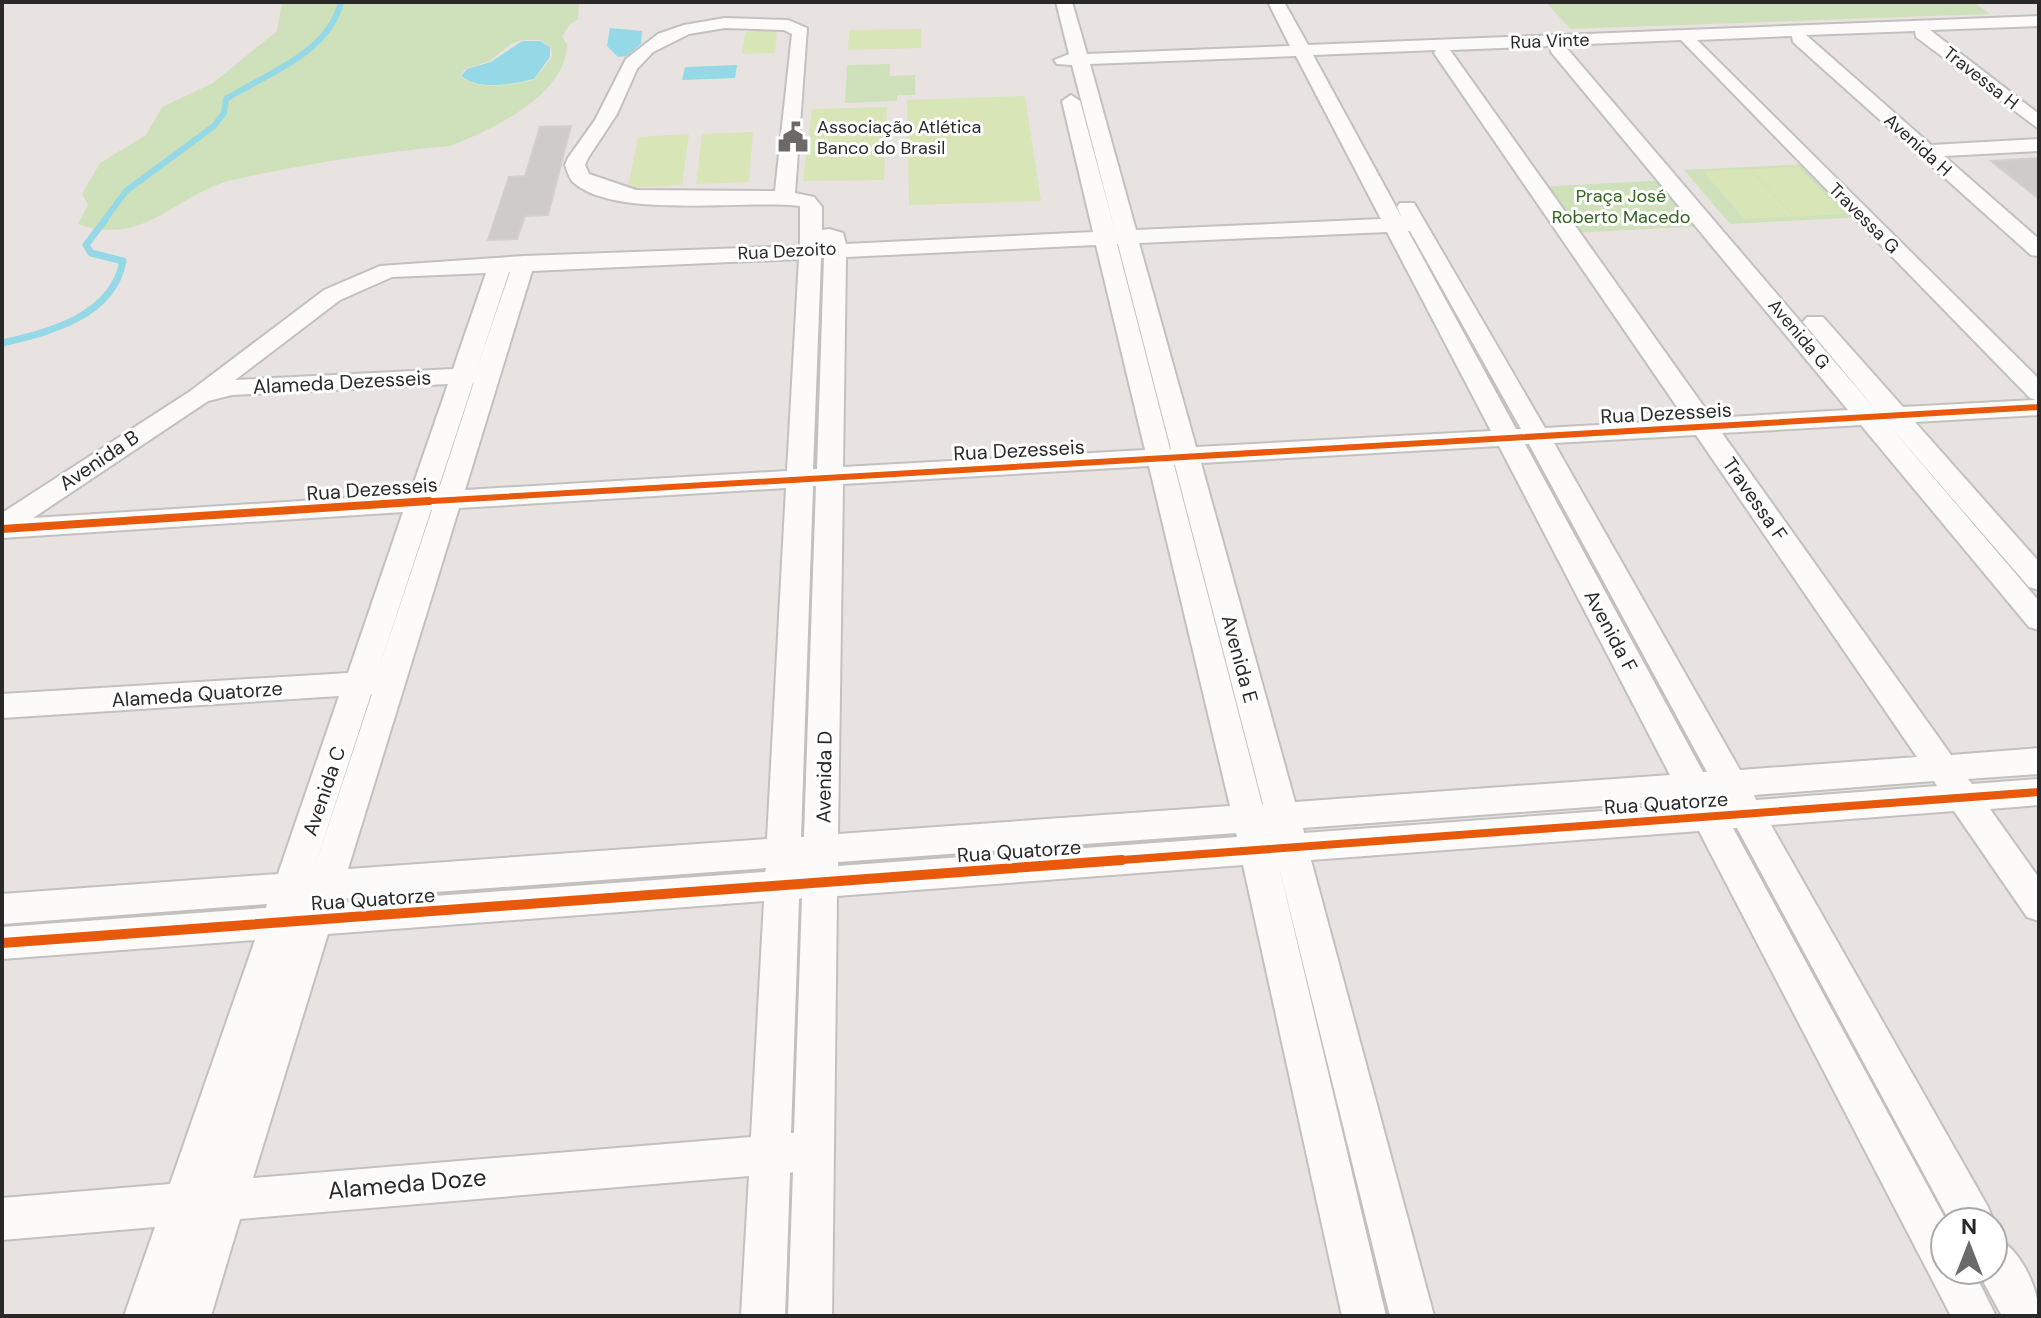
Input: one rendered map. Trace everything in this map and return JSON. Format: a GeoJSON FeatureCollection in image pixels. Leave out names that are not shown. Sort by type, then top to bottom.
{"type":"FeatureCollection","features":[{"type":"Feature","properties":{"kind":"street"},"geometry":{"type":"LineString","coordinates":[[1046,2],[1066,2]]}},
{"type":"Feature","properties":{"kind":"street","name":"Avenida E"},"geometry":{"type":"LineString","coordinates":[[1046,2],[1072,64],[1112,177],[1115,231]]}},
{"type":"Feature","properties":{"kind":"street","name":"Avenida E"},"geometry":{"type":"LineString","coordinates":[[1066,2],[1072,64],[1270,832],[1412,1316]]}},
{"type":"Feature","properties":{"kind":"street","name":"Avenida F"},"geometry":{"type":"LineString","coordinates":[[1276,2],[1313,54],[1527,446],[1715,805],[1929,1229]]}},
{"type":"Feature","properties":{"kind":"street","name":"Avenida F"},"geometry":{"type":"LineString","coordinates":[[1294,2],[1357,157],[1402,219]]}},
{"type":"Feature","properties":{"kind":"street"},"geometry":{"type":"LineString","coordinates":[[1987,2],[2033,26]]}},
{"type":"Feature","properties":{"kind":"street"},"geometry":{"type":"LineString","coordinates":[[2009,2],[2033,26]]}},
{"type":"Feature","properties":{"kind":"street"},"geometry":{"type":"LineString","coordinates":[[784,198],[801,32],[788,25],[700,26],[658,42],[631,65],[607,115],[580,151],[575,165],[581,178],[627,197],[676,201],[784,198],[811,204],[821,240]]}},
{"type":"Feature","properties":{"kind":"street","name":"Rua Vinte"},"geometry":{"type":"LineString","coordinates":[[1072,64],[2033,26]]}},
{"type":"Feature","properties":{"kind":"street","name":"Rua Vinte"},"geometry":{"type":"LineString","coordinates":[[1313,54],[1443,53],[2033,26]]}},
{"type":"Feature","properties":{"kind":"street","name":"Travessa H"},"geometry":{"type":"LineString","coordinates":[[1922,33],[2039,123]]}},
{"type":"Feature","properties":{"kind":"street","name":"Avenida H"},"geometry":{"type":"LineString","coordinates":[[1809,37],[1945,150],[2037,242]]}},
{"type":"Feature","properties":{"kind":"street","name":"Avenida H"},"geometry":{"type":"LineString","coordinates":[[1809,37],[1925,151],[2037,242]]}},
{"type":"Feature","properties":{"kind":"street","name":"Travessa G"},"geometry":{"type":"LineString","coordinates":[[1689,42],[2039,393]]}},
{"type":"Feature","properties":{"kind":"street","name":"Avenida G"},"geometry":{"type":"LineString","coordinates":[[1567,47],[1889,425],[1988,522],[2039,580]]}},
{"type":"Feature","properties":{"kind":"street","name":"Travessa F"},"geometry":{"type":"LineString","coordinates":[[1443,53],[2039,906]]}},
{"type":"Feature","properties":{"kind":"street"},"geometry":{"type":"LineString","coordinates":[[1925,151],[2039,145]]}},
{"type":"Feature","properties":{"kind":"street","name":"Rua Dezoito"},"geometry":{"type":"LineString","coordinates":[[198,397],[312,309],[359,281],[404,268],[512,264],[821,240],[1402,219]]}},
{"type":"Feature","properties":{"kind":"street","name":"Avenida D"},"geometry":{"type":"LineString","coordinates":[[763,1316],[768,1155],[784,868],[814,486],[821,240]]}},
{"type":"Feature","properties":{"kind":"street","name":"Avenida C"},"geometry":{"type":"LineString","coordinates":[[189,1316],[325,886],[377,683],[512,264]]}},
{"type":"Feature","properties":{"kind":"street","name":"Alameda Dezesseis"},"geometry":{"type":"LineString","coordinates":[[198,397],[231,388],[475,375]]}},
{"type":"Feature","properties":{"kind":"street","name":"Avenida B"},"geometry":{"type":"LineString","coordinates":[[2,527],[198,397]]}},
{"type":"Feature","properties":{"kind":"street","name":"Rua Dezesseis"},"geometry":{"type":"LineString","coordinates":[[1889,425],[2039,407]]}},
{"type":"Feature","properties":{"kind":"street","name":"Avenida G"},"geometry":{"type":"LineString","coordinates":[[1889,425],[1958,525],[2039,620]]}},
{"type":"Feature","properties":{"kind":"street","name":"Rua Dezesseis"},"geometry":{"type":"LineString","coordinates":[[2,545],[434,510],[814,486],[1889,425],[2039,425]]}},
{"type":"Feature","properties":{"kind":"street","name":"Avenida F"},"geometry":{"type":"LineString","coordinates":[[1527,446],[1728,783]]}},
{"type":"Feature","properties":{"kind":"street","name":"Avenida D"},"geometry":{"type":"LineString","coordinates":[[810,1316],[823,865],[814,486]]}},
{"type":"Feature","properties":{"kind":"street","name":"Rua Dezesseis"},"geometry":{"type":"LineString","coordinates":[[2,527],[434,510]]}},
{"type":"Feature","properties":{"kind":"street"},"geometry":{"type":"LineString","coordinates":[[1958,525],[1988,522]]}},
{"type":"Feature","properties":{"kind":"street","name":"Avenida C"},"geometry":{"type":"LineString","coordinates":[[146,1316],[290,889],[377,683]]}},
{"type":"Feature","properties":{"kind":"street","name":"Alameda Quatorze"},"geometry":{"type":"LineString","coordinates":[[2,706],[377,683]]}},
{"type":"Feature","properties":{"kind":"street","name":"Rua Quatorze"},"geometry":{"type":"LineString","coordinates":[[1715,805],[1728,783],[2039,761]]}},
{"type":"Feature","properties":{"kind":"street","name":"Rua Quatorze"},"geometry":{"type":"LineString","coordinates":[[2,943],[314,920],[823,865],[1270,832],[1715,805],[2039,792]]}},
{"type":"Feature","properties":{"kind":"street","name":"Avenida F"},"geometry":{"type":"LineString","coordinates":[[1715,805],[1963,1206]]}},
{"type":"Feature","properties":{"kind":"street","name":"Avenida E"},"geometry":{"type":"LineString","coordinates":[[1270,832],[1364,1316]]}},
{"type":"Feature","properties":{"kind":"street","name":"Rua Quatorze"},"geometry":{"type":"LineString","coordinates":[[2,909],[325,886],[784,868]]}},
{"type":"Feature","properties":{"kind":"street","name":"Alameda Doze"},"geometry":{"type":"LineString","coordinates":[[2,1219],[813,1151]]}},
{"type":"Feature","properties":{"kind":"street"},"geometry":{"type":"LineString","coordinates":[[1958,1286],[1974,1316]]}},
{"type":"Feature","properties":{"kind":"street"},"geometry":{"type":"LineString","coordinates":[[2009,1286],[2026,1316]]}},
{"type":"Feature","properties":{"kind":"green space"},"geometry":{"type":"Polygon","coordinates":[[[282,2],[579,3],[578,19],[569,25],[562,37],[567,44],[564,62],[541,95],[505,121],[467,139],[450,146],[343,159],[237,179],[196,195],[142,224],[123,229],[78,224],[88,205],[82,194],[100,163],[146,135],[162,107],[213,83],[277,31],[282,2]],[[522,40],[511,44],[490,61],[465,69],[460,76],[467,81],[486,85],[534,80],[552,57],[551,47],[540,40],[522,40]]]}},
{"type":"Feature","properties":{"kind":"green space"},"geometry":{"type":"Polygon","coordinates":[[[1546,2],[1973,2],[1990,14],[1570,29],[1546,2]]]}},
{"type":"Feature","properties":{"kind":"green space"},"geometry":{"type":"Polygon","coordinates":[[[921,29],[921,48],[848,50],[849,30],[921,29]]]}},
{"type":"Feature","properties":{"kind":"green space"},"geometry":{"type":"Polygon","coordinates":[[[777,30],[775,53],[742,54],[745,32],[777,30]]]}},
{"type":"Feature","properties":{"kind":"green space"},"geometry":{"type":"Polygon","coordinates":[[[890,64],[890,76],[915,75],[915,95],[897,95],[897,101],[845,103],[847,65],[890,64]]]}},
{"type":"Feature","properties":{"kind":"green space"},"geometry":{"type":"Polygon","coordinates":[[[1025,96],[1041,201],[909,205],[907,100],[1025,96]]]}},
{"type":"Feature","properties":{"kind":"green space"},"geometry":{"type":"Polygon","coordinates":[[[887,107],[884,180],[803,181],[812,109],[887,107]]]}},
{"type":"Feature","properties":{"kind":"green space"},"geometry":{"type":"Polygon","coordinates":[[[753,132],[749,182],[696,184],[702,134],[753,132]]]}},
{"type":"Feature","properties":{"kind":"green space"},"geometry":{"type":"Polygon","coordinates":[[[689,134],[682,185],[628,188],[638,137],[689,134]]]}},
{"type":"Feature","properties":{"kind":"green space"},"geometry":{"type":"Polygon","coordinates":[[[1810,164],[1863,217],[1730,224],[1684,170],[1810,164]]]}},
{"type":"Feature","properties":{"kind":"green space"},"geometry":{"type":"Polygon","coordinates":[[[1798,167],[1844,214],[1795,217],[1751,169],[1798,167]]]}},
{"type":"Feature","properties":{"kind":"green space"},"geometry":{"type":"Polygon","coordinates":[[[1750,169],[1794,217],[1744,219],[1703,171],[1750,169]]]}},
{"type":"Feature","properties":{"kind":"green space","name":"Praça José Roberto Macedo"},"geometry":{"type":"Polygon","coordinates":[[[1669,180],[1709,226],[1569,233],[1537,187],[1669,180]]]}},
{"type":"Feature","properties":{"kind":"water"},"geometry":{"type":"Polygon","coordinates":[[[610,28],[642,31],[641,44],[627,56],[618,57],[607,46],[610,28]]]}},
{"type":"Feature","properties":{"kind":"water"},"geometry":{"type":"Polygon","coordinates":[[[522,41],[540,41],[550,47],[550,57],[534,79],[486,85],[461,76],[467,69],[491,62],[522,41]]]}},
{"type":"Feature","properties":{"kind":"water"},"geometry":{"type":"Polygon","coordinates":[[[737,65],[735,78],[682,80],[685,67],[737,65]]]}},
{"type":"Feature","properties":{"kind":"building"},"geometry":{"type":"Polygon","coordinates":[[[571,126],[548,215],[525,216],[517,239],[488,240],[509,177],[525,176],[540,127],[571,126]]]}},
{"type":"Feature","properties":{"kind":"building"},"geometry":{"type":"Polygon","coordinates":[[[2039,158],[2039,199],[1991,161],[2039,158]]]}},
{"type":"Feature","properties":{"kind":"waterway"},"geometry":{"type":"LineString","coordinates":[[103,222],[126,191],[214,126],[224,113],[226,99],[310,49],[334,20],[341,2]]}},
{"type":"Feature","properties":{"kind":"waterway"},"geometry":{"type":"LineString","coordinates":[[2,343],[59,327],[93,308],[107,295],[117,280],[123,261],[91,253],[86,245],[105,220]]}},
{"type":"Feature","properties":{"kind":"cycle path"},"geometry":{"type":"LineString","coordinates":[[2,529],[666,486],[2039,407]]}},
{"type":"Feature","properties":{"kind":"cycle path"},"geometry":{"type":"LineString","coordinates":[[2,943],[2039,792]]}},
{"type":"Feature","properties":{"kind":"place","name":"Associação Atlética Banco do Brasil"},"geometry":{"type":"Point","coordinates":[793,137]}}]}
